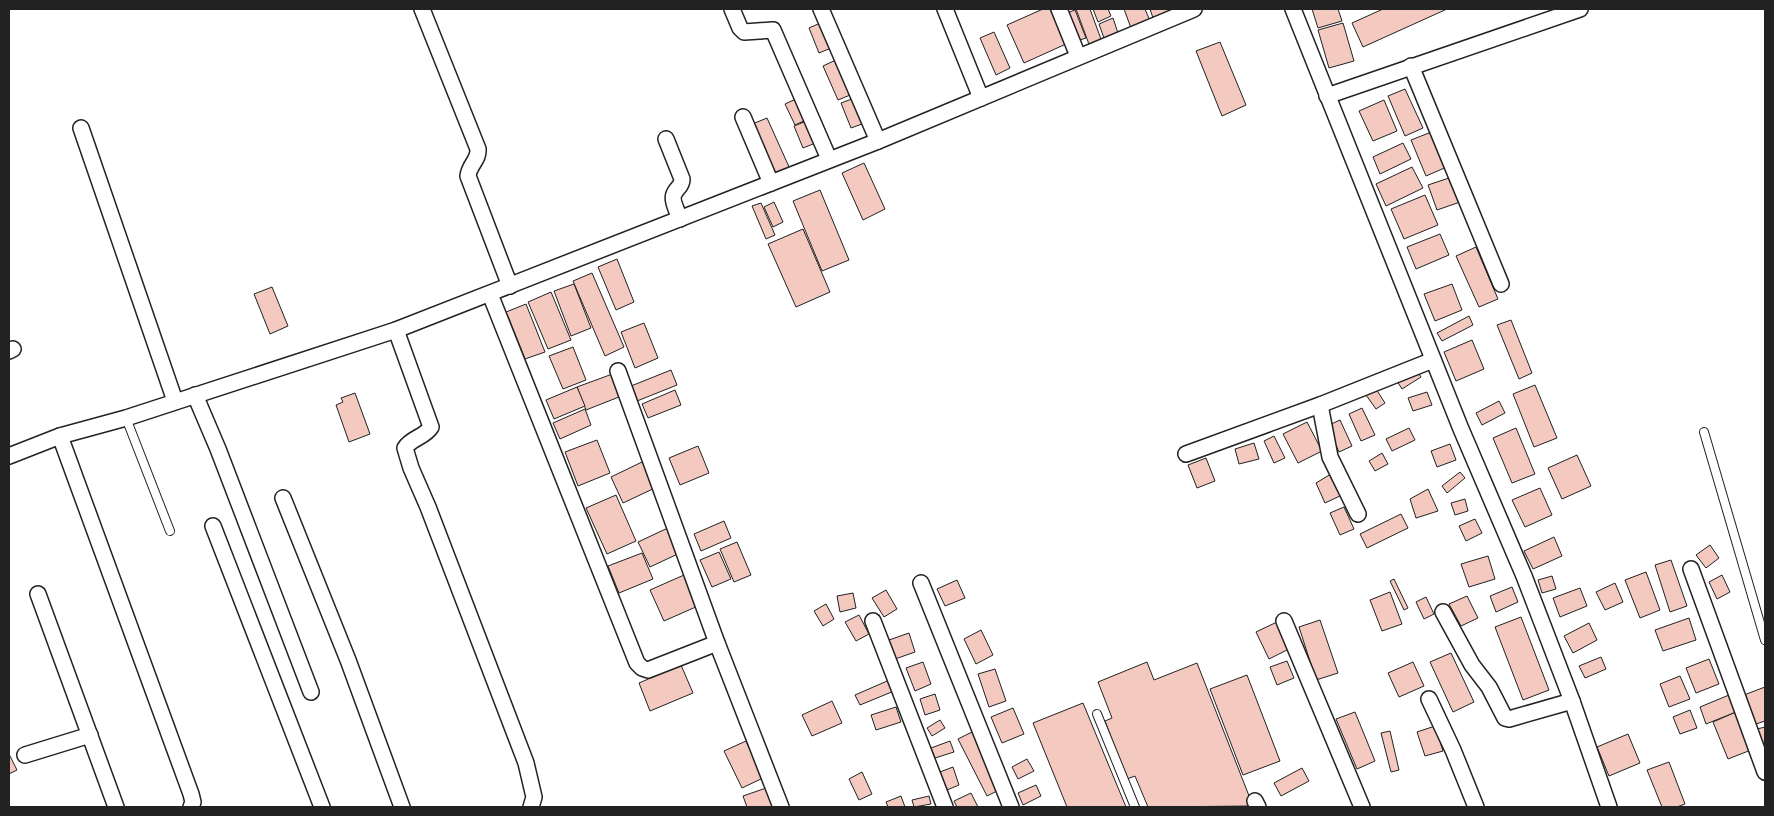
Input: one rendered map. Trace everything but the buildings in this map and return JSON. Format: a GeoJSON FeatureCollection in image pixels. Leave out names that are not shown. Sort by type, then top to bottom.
{"type":"FeatureCollection","features":[{"type":"Feature","properties":{"kind":"street"},"geometry":{"type":"LineString","coordinates":[[422,9],[478,149],[478,157],[468,176],[510,286]]}},
{"type":"Feature","properties":{"kind":"street"},"geometry":{"type":"LineString","coordinates":[[732,9],[740,28],[744,32],[773,30],[829,159]]}},
{"type":"Feature","properties":{"kind":"street"},"geometry":{"type":"LineString","coordinates":[[821,9],[878,141]]}},
{"type":"Feature","properties":{"kind":"street"},"geometry":{"type":"LineString","coordinates":[[945,9],[981,98]]}},
{"type":"Feature","properties":{"kind":"street"},"geometry":{"type":"LineString","coordinates":[[1059,9],[1078,56]]}},
{"type":"Feature","properties":{"kind":"street"},"geometry":{"type":"LineString","coordinates":[[1292,9],[1460,429],[1524,576],[1572,702],[1609,807]]}},
{"type":"Feature","properties":{"kind":"street"},"geometry":{"type":"LineString","coordinates":[[1327,96],[1580,9]]}},
{"type":"Feature","properties":{"kind":"street"},"geometry":{"type":"LineString","coordinates":[[9,456],[60,436],[126,418],[396,330],[878,141],[1189,10]]}},
{"type":"Feature","properties":{"kind":"street"},"geometry":{"type":"LineString","coordinates":[[1410,66],[1501,284]]}},
{"type":"Feature","properties":{"kind":"street"},"geometry":{"type":"LineString","coordinates":[[743,117],[771,183]]}},
{"type":"Feature","properties":{"kind":"street"},"geometry":{"type":"LineString","coordinates":[[81,128],[175,401]]}},
{"type":"Feature","properties":{"kind":"street"},"geometry":{"type":"LineString","coordinates":[[666,139],[682,179],[682,184],[673,197],[680,219]]}},
{"type":"Feature","properties":{"kind":"street"},"geometry":{"type":"LineString","coordinates":[[490,294],[637,663],[647,670],[717,643]]}},
{"type":"Feature","properties":{"kind":"street"},"geometry":{"type":"LineString","coordinates":[[396,330],[431,427],[428,431],[409,442],[405,448],[407,458],[428,507],[526,763],[534,797],[531,807]]}},
{"type":"Feature","properties":{"kind":"street"},"geometry":{"type":"LineString","coordinates":[[1186,454],[1320,405],[1433,360]]}},
{"type":"Feature","properties":{"kind":"street"},"geometry":{"type":"LineString","coordinates":[[618,371],[717,643],[780,807]]}},
{"type":"Feature","properties":{"kind":"street"},"geometry":{"type":"LineString","coordinates":[[196,395],[311,692]]}},
{"type":"Feature","properties":{"kind":"street"},"geometry":{"type":"LineString","coordinates":[[1320,405],[1330,457],[1358,514]]}},
{"type":"Feature","properties":{"kind":"street"},"geometry":{"type":"LineString","coordinates":[[60,436],[191,794],[193,802],[191,807]]}},
{"type":"Feature","properties":{"kind":"street"},"geometry":{"type":"LineString","coordinates":[[284,498],[348,660],[402,807]]}},
{"type":"Feature","properties":{"kind":"street"},"geometry":{"type":"LineString","coordinates":[[213,526],[322,807]]}},
{"type":"Feature","properties":{"kind":"street"},"geometry":{"type":"LineString","coordinates":[[1690,569],[1765,772]]}},
{"type":"Feature","properties":{"kind":"street"},"geometry":{"type":"LineString","coordinates":[[921,584],[1011,807]]}},
{"type":"Feature","properties":{"kind":"street"},"geometry":{"type":"LineString","coordinates":[[38,594],[116,807]]}},
{"type":"Feature","properties":{"kind":"street"},"geometry":{"type":"LineString","coordinates":[[1443,612],[1472,665],[1490,686],[1505,718],[1509,719],[1572,702]]}},
{"type":"Feature","properties":{"kind":"street"},"geometry":{"type":"LineString","coordinates":[[1284,620],[1362,807]]}},
{"type":"Feature","properties":{"kind":"street"},"geometry":{"type":"LineString","coordinates":[[874,621],[945,807]]}},
{"type":"Feature","properties":{"kind":"street"},"geometry":{"type":"LineString","coordinates":[[1429,699],[1453,750],[1476,807]]}},
{"type":"Feature","properties":{"kind":"street"},"geometry":{"type":"LineString","coordinates":[[25,756],[90,735]]}},
{"type":"Feature","properties":{"kind":"lane"},"geometry":{"type":"LineString","coordinates":[[126,418],[170,531]]}},
{"type":"Feature","properties":{"kind":"lane"},"geometry":{"type":"LineString","coordinates":[[1704,432],[1765,640]]}},
{"type":"Feature","properties":{"kind":"lane"},"geometry":{"type":"LineString","coordinates":[[1097,714],[1135,807]]}}]}
